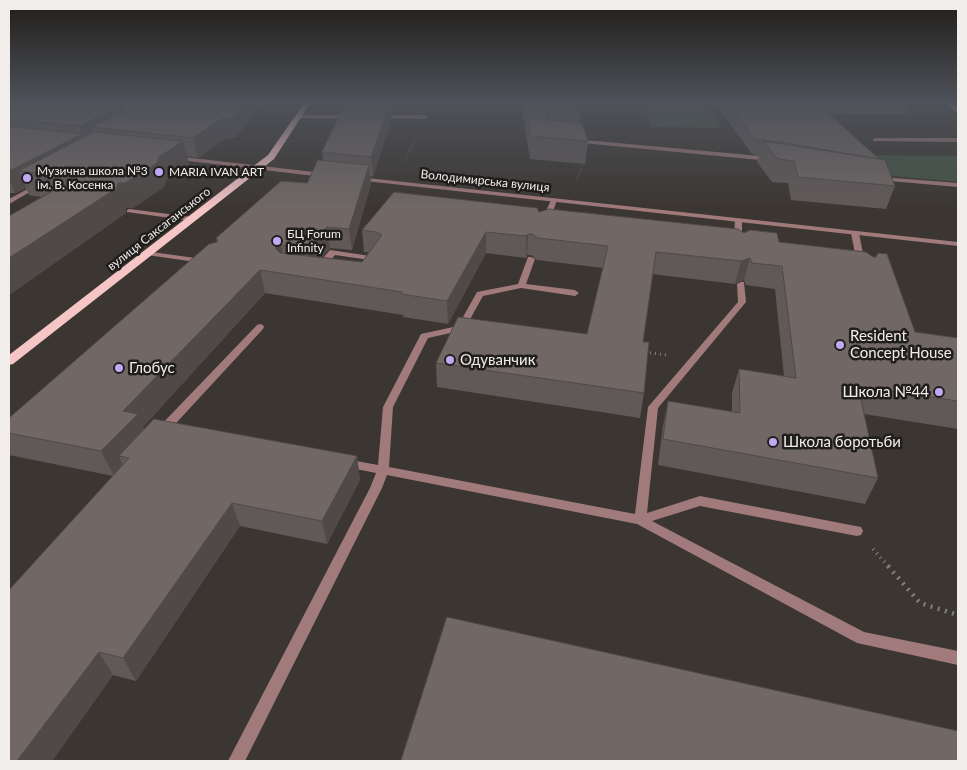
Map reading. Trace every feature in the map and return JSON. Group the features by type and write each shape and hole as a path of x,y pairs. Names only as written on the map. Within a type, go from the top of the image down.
{"main road":[{"name":"вулиця Саксаганського","path":"9,361 271,157 285,138"}],"street":[{"path":"875,140 958,140"},
{"path":"568,141 776,160"},
{"path":"166,158 333,176"},
{"name":"Володимирська вулиця","path":"352,178 958,244"},
{"path":"870,178 958,185"},
{"path":"9,202 42,184"},
{"path":"542,229 554,200"},
{"path":"129,211 192,219"},
{"path":"738,220 739,251"},
{"path":"855,233 864,275"},
{"path":"323,276 314,275 333,252 378,257 372,265"},
{"path":"147,253 210,261"},
{"path":"521,286 531,259"},
{"path":"640,520 653,407 742,302 741,284"},
{"path":"236,761 383,470 388,407 424,336 461,328 480,294 521,286 575,293"},
{"path":"153,441 260,327"},
{"path":"336,461 640,520 862,638 958,658"},
{"path":"640,520 700,501 857,531"}],"path":[{"path":"575,186 583,164"},
{"path":"638,351 694,360"},
{"path":"857,531 920,603 958,615"}],"green space":[{"path":"852,155 958,156 958,182 860,173"}],"building":[{"path":"9,138 74,138 9,171"},
{"path":"83,138 153,138 183,141 159,157 157,163 125,183 118,183 117,188 9,258 9,216 63,185 75,182 77,177 19,171"},
{"path":"329,138 378,138 371,157 322,152"},
{"path":"553,138 587,138 588,141"},
{"path":"856,138 879,159 780,142 755,139"},
{"path":"763,141 885,160 895,186 798,177 794,161 778,159"},
{"path":"318,160 369,165 349,229 327,227 307,248 281,245 275,248 280,253 362,262 382,235 362,230 394,192 537,208 539,212 549,209 738,229 744,233 750,230 777,233 779,242 866,252 873,257 876,257 878,253 887,254 915,332 958,338 958,401 858,386 878,478 663,439 668,401 740,413 739,369 796,378 782,266 752,263 750,258 741,261 656,252 643,342 649,342 644,393 436,363 458,317 587,334 608,246 538,238 532,234 526,236 486,232 447,301 401,294 402,292 260,270 123,411 138,414 101,451 9,433 9,418 209,244 217,242 216,238 281,181 307,183"},
{"path":"154,419 357,456 322,521 232,503 123,658 99,652 17,761 9,761 9,590 129,458 119,456"},
{"path":"447,617 958,731 958,761 401,761"}],"place":[{"name":"MARIA IVAN ART","path":"159,172"},
{"name":"Музична школа №3 ім. В. Косенка","path":"27,178"},
{"name":"БЦ Forum Infinity","path":"277,241"},
{"name":"Resident Concept House","path":"840,345"},
{"name":"Одуванчик","path":"450,360"},
{"name":"Глобус","path":"119,368"},
{"name":"Школа №44","path":"939,392"},
{"name":"Школа боротьби","path":"773,442"}]}
